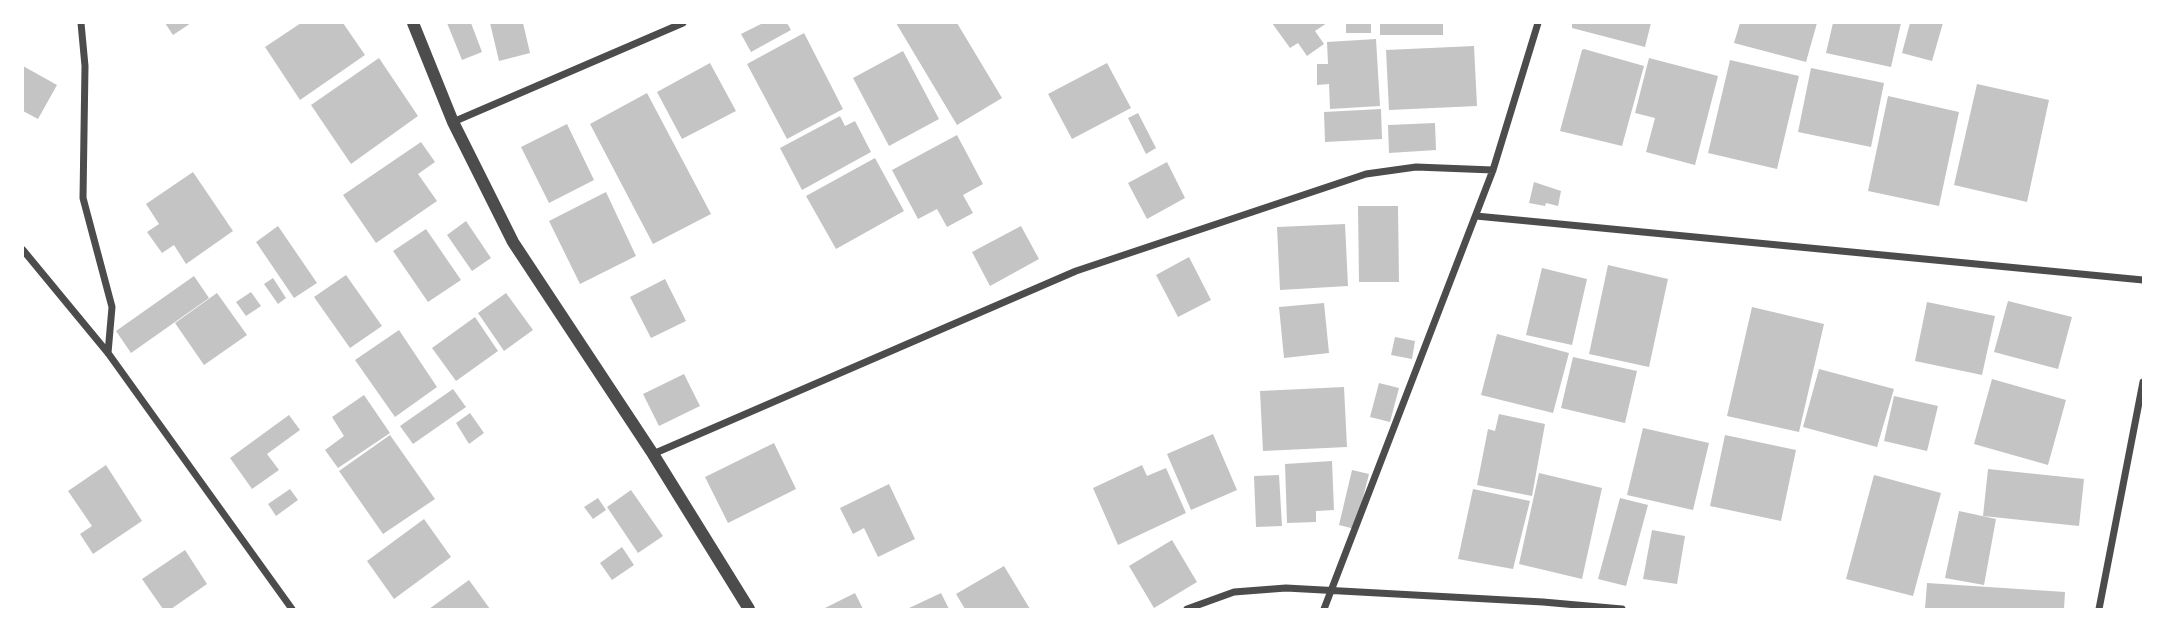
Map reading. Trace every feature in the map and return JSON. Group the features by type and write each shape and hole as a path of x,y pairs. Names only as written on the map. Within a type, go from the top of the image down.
{"street":[{"path":"81,23 85,66 83,198 112,307 108,353"},
{"path":"413,23 453,122 513,242 653,454 749,609"},
{"path":"453,122 683,23"},
{"path":"1324,609 1493,170 1538,23"},
{"path":"653,454 1076,271 1366,174 1416,167 1493,170"},
{"path":"1476,216 2143,279"},
{"path":"23,250 108,353 292,609"},
{"path":"2099,609 2143,382"},
{"path":"1187,609 1234,592 1286,588 1622,609"}],"building":[{"path":"165,23 191,23 173,35"},
{"path":"301,23 343,23 365,55 300,100 265,47"},
{"path":"447,23 471,23 482,52 462,60"},
{"path":"490,23 523,23 530,53 499,61"},
{"path":"763,23 787,23 791,30 751,52 741,34"},
{"path":"896,23 957,23 1002,98 957,125"},
{"path":"1272,23 1327,23 1315,31 1324,44 1307,56 1298,43 1290,48"},
{"path":"1346,23 1371,23 1371,33 1346,33"},
{"path":"1380,23 1443,23 1443,35 1380,35"},
{"path":"1572,23 1651,23 1645,47 1572,28"},
{"path":"1740,23 1817,23 1806,62 1734,43"},
{"path":"1833,23 1901,23 1891,67 1826,53"},
{"path":"1910,23 1943,23 1932,61 1902,53"},
{"path":"804,33 843,109 787,139 747,64"},
{"path":"1376,39 1380,106 1330,109 1329,84 1317,85 1317,64 1328,64 1327,42"},
{"path":"1474,46 1477,106 1389,110 1386,50"},
{"path":"1584,49 1644,66 1622,146 1560,131"},
{"path":"903,51 939,119 889,146 853,78"},
{"path":"379,58 418,116 351,164 311,105"},
{"path":"1649,58 1718,76 1695,165 1646,152 1655,118 1635,113"},
{"path":"1730,60 1799,76 1777,169 1708,153"},
{"path":"710,63 736,111 682,139 657,92"},
{"path":"1107,63 1131,108 1072,139 1048,94"},
{"path":"23,66 57,85 38,119 23,111"},
{"path":"1811,68 1884,83 1871,147 1798,132"},
{"path":"1977,84 2049,100 2027,202 1954,185"},
{"path":"647,93 711,214 653,244 590,124"},
{"path":"1888,96 1959,112 1939,206 1868,191"},
{"path":"1381,109 1382,139 1325,142 1324,112"},
{"path":"1138,113 1156,148 1146,154 1128,118"},
{"path":"840,116 845,126 855,121 871,152 802,190 780,148"},
{"path":"1435,123 1436,150 1389,153 1388,125"},
{"path":"567,124 594,180 549,203 521,147"},
{"path":"957,135 983,184 963,195 973,213 947,227 937,209 918,219 892,170"},
{"path":"421,142 435,162 418,174 437,201 376,243 343,195"},
{"path":"875,158 904,211 836,249 806,196"},
{"path":"1167,162 1185,198 1147,219 1128,183"},
{"path":"193,172 233,231 186,264 174,245 162,253 147,232 159,224 146,204"},
{"path":"1534,182 1561,191 1558,206 1529,203"},
{"path":"606,192 636,256 580,284 549,221"},
{"path":"1358,206 1398,206 1399,282 1359,282"},
{"path":"466,221 491,258 472,271 447,235"},
{"path":"1345,224 1348,286 1280,290 1277,227"},
{"path":"278,226 317,283 294,298 256,242"},
{"path":"1021,226 1039,259 990,286 972,252"},
{"path":"426,229 461,280 428,302 393,251"},
{"path":"1189,257 1211,300 1178,317 1156,275"},
{"path":"1608,265 1668,279 1649,367 1589,354"},
{"path":"1542,268 1587,279 1572,345 1526,335"},
{"path":"346,275 382,326 350,348 314,297"},
{"path":"194,276 209,298 131,353 116,331"},
{"path":"273,278 286,298 278,304 264,284"},
{"path":"665,279 686,321 651,338 630,297"},
{"path":"251,292 261,306 246,316 236,302"},
{"path":"217,293 247,335 204,365 175,323"},
{"path":"506,293 533,330 504,351 478,313"},
{"path":"2008,301 2072,317 2058,369 1994,352"},
{"path":"1927,302 1995,316 1982,375 1915,361"},
{"path":"1324,303 1329,353 1284,358 1279,307"},
{"path":"1752,307 1824,324 1799,432 1727,416"},
{"path":"475,317 498,351 456,381 432,348"},
{"path":"399,330 437,387 395,417 355,360"},
{"path":"1497,334 1569,353 1553,413 1481,395"},
{"path":"1395,337 1415,341 1412,359 1391,355"},
{"path":"1573,357 1637,371 1625,423 1561,408"},
{"path":"1819,369 1894,389 1877,447 1803,427"},
{"path":"684,374 700,406 659,426 643,394"},
{"path":"1992,379 2066,400 2048,465 1974,444"},
{"path":"1379,383 1399,388 1390,422 1370,417"},
{"path":"1344,387 1347,447 1263,451 1260,391"},
{"path":"453,389 466,407 413,444 400,426"},
{"path":"364,395 390,433 338,468 325,450 344,436 332,417"},
{"path":"1894,396 1938,406 1927,451 1884,441"},
{"path":"470,413 484,433 469,444 456,423"},
{"path":"1499,414 1545,424 1532,496 1477,485 1488,429 1495,431"},
{"path":"289,415 300,430 267,454 279,470 252,489 230,458"},
{"path":"1643,428 1709,443 1693,510 1627,495"},
{"path":"1213,434 1237,490 1191,510 1167,454"},
{"path":"390,435 435,499 383,534 339,471"},
{"path":"1725,435 1796,450 1781,521 1710,506"},
{"path":"774,443 796,489 728,523 705,477"},
{"path":"1332,461 1334,510 1316,511 1316,522 1287,523 1285,464"},
{"path":"106,465 142,521 93,554 80,534 92,526 68,491"},
{"path":"1142,465 1147,476 1166,468 1186,513 1118,545 1093,488"},
{"path":"1988,469 2084,479 2079,526 1983,516"},
{"path":"1352,470 1369,474 1355,529 1339,525"},
{"path":"1539,473 1602,488 1582,579 1519,564"},
{"path":"1279,475 1282,526 1256,527 1254,476"},
{"path":"1874,475 1941,493 1913,596 1846,579"},
{"path":"889,484 915,539 878,557 864,528 853,534 840,508"},
{"path":"290,489 298,500 276,516 268,504"},
{"path":"1473,489 1530,501 1513,569 1458,559"},
{"path":"631,490 663,536 638,553 607,507"},
{"path":"598,498 606,510 593,519 584,507"},
{"path":"1620,498 1648,505 1626,586 1598,579"},
{"path":"1959,511 1996,519 1984,585 1945,578"},
{"path":"424,519 451,557 394,599 367,561"},
{"path":"1652,530 1685,536 1677,584 1643,579"},
{"path":"1172,540 1197,582 1154,608 1129,566"},
{"path":"622,547 634,565 612,580 600,563"},
{"path":"185,550 207,584 171,609 163,609 142,579"},
{"path":"1004,566 1030,609 965,609 956,594"},
{"path":"469,580 490,609 429,609"},
{"path":"1927,583 2065,592 2064,609 1925,609"},
{"path":"855,593 863,609 823,609"},
{"path":"941,593 949,609 907,609"}]}
